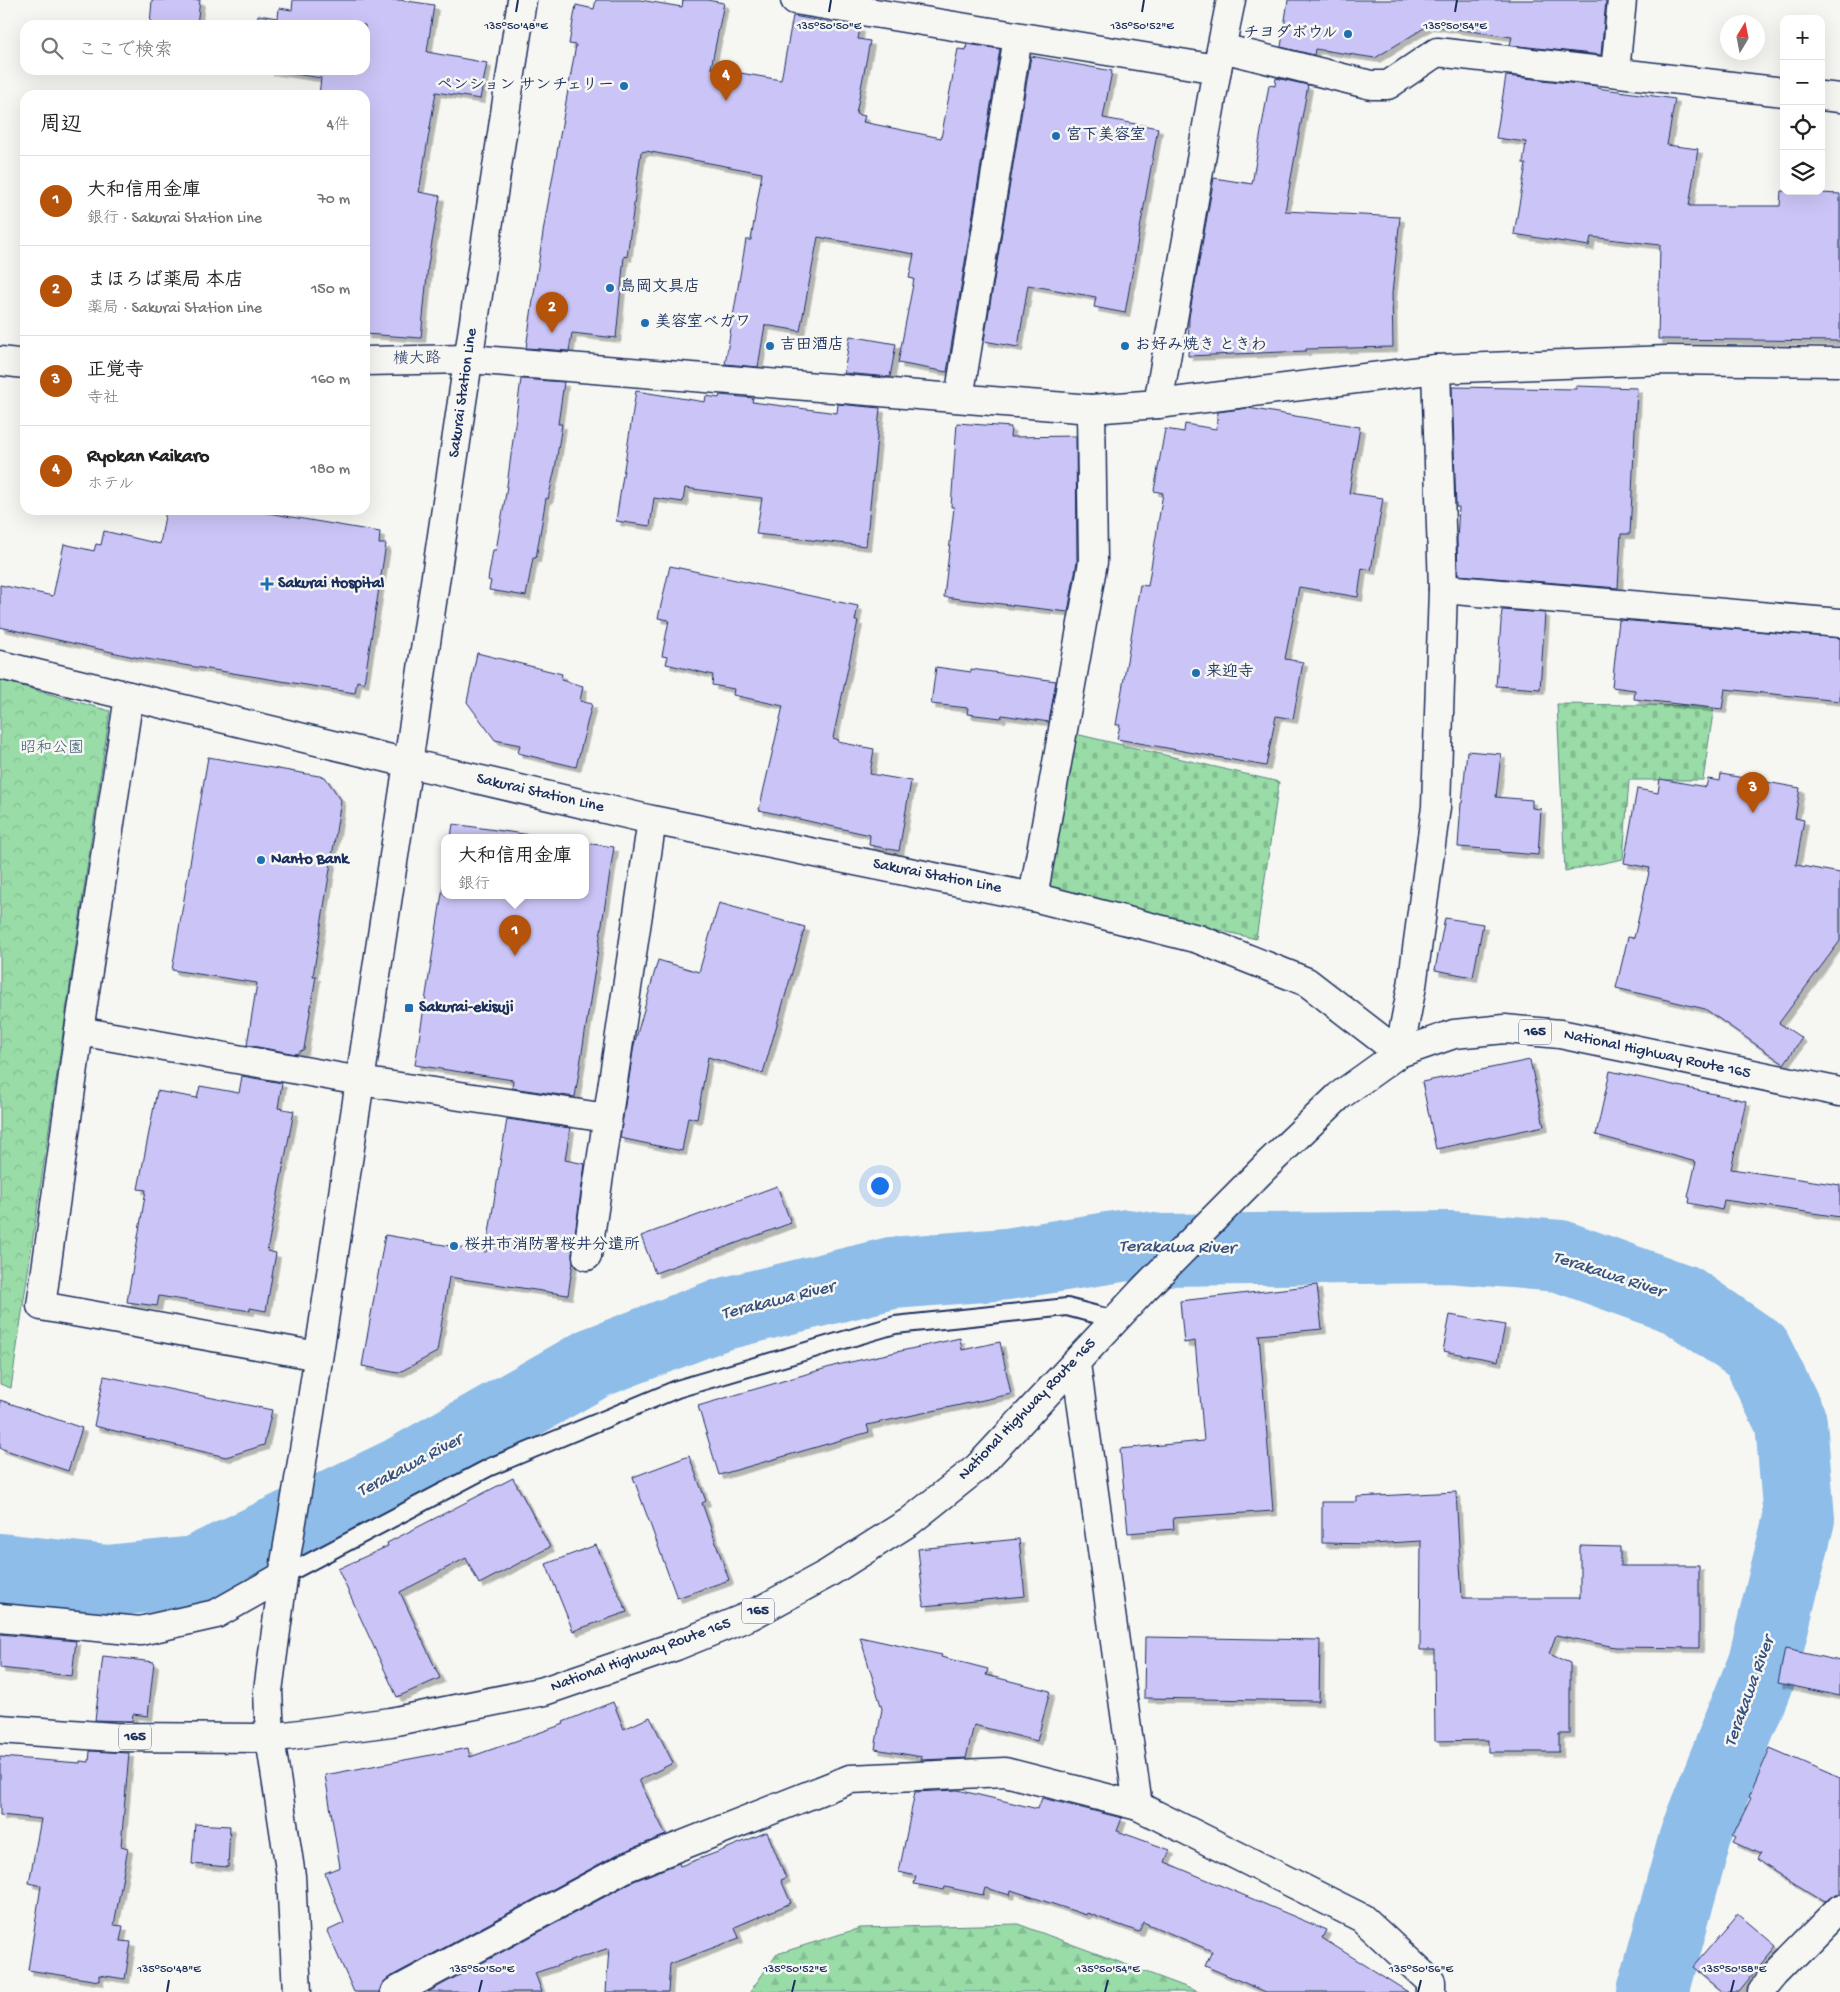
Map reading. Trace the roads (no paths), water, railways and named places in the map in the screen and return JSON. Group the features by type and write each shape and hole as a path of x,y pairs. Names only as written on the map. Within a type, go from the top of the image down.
{"main road":[{"name":"Sakurai Station Line","path":"522,0 408,763 652,820 1033,897 1198,939 1307,982 1399,1053"},
{"path":"795,0 1018,37 1219,59 1371,85 1388,85 1437,52 1780,92"},
{"path":"1158,404 1231,0"},
{"path":"1615,72 1622,0"},
{"path":"959,398 1018,37"},
{"path":"1825,96 1840,98"},
{"name":"横大路","path":"370,361 469,360 1091,409 1158,404 1436,369 1667,360 1840,362"},
{"path":"0,361 20,363"},
{"path":"1399,1053 1412,986 1436,807 1443,589 1436,369"},
{"path":"1033,897 1093,562 1091,409"},
{"path":"1443,589 1840,623"},
{"path":"0,665 408,763 308,1426 284,1570 268,1691 270,1738 291,1876 297,1992"},
{"path":"129,696 79,1031 41,1306 318,1356"},
{"path":"587,1256 652,820"},
{"name":"National Highway Route 165","path":"0,1729 114,1737 270,1738 391,1722 544,1691 676,1646 752,1615 827,1574 909,1522 978,1467 1144,1289 1268,1164 1339,1096 1399,1053 1454,1034 1514,1030 1560,1034 1840,1092"},
{"path":"79,1031 360,1082 607,1118"},
{"path":"1076,1364 1138,1806"},
{"path":"0,1618 140,1631 216,1614 284,1570"},
{"path":"396,1992 627,1867 850,1779 1005,1772 1138,1806 1362,1918 1431,1982 1431,1992"},
{"path":"1761,1992 1840,1908"}],"lane":[{"path":"284,1570 490,1466 677,1388 895,1325 1067,1307 1116,1320"}],"waterway":[{"name":"Terakawa River","path":"0,1569 107,1581 195,1572 399,1474 594,1363 719,1315 892,1273 1007,1264 1127,1245 1160,1250 1450,1247 1560,1256 1682,1300 1756,1351 1791,1422 1799,1519 1763,1666 1696,1834 1653,1992"}],"place":[{"name":"チヨダボウル","path":"1348,34"},
{"name":"ペンション サンチェリー","path":"624,86"},
{"name":"Ryokan Kaikaro","path":"726,101"},
{"name":"宮下美容室","path":"1056,136"},
{"name":"島岡文具店","path":"610,288"},
{"name":"美容室ベガワ","path":"645,323"},
{"name":"まほろば薬局 本店","path":"552,333"},
{"name":"吉田酒店","path":"770,346"},
{"name":"お好み焼き ときわ","path":"1125,346"},
{"name":"Sakurai Hospital","path":"267,584"},
{"name":"来迎寺","path":"1196,673"},
{"name":"正覚寺","path":"1753,813"},
{"name":"Nanto Bank","path":"261,860"},
{"name":"大和信用金庫","path":"515,956"},
{"name":"Sakurai-ekisuji","path":"409,1008"},
{"name":"桜井市消防署桜井分遣所","path":"454,1246"}],"park label":[{"name":"昭和公園","path":"52,749"}]}
